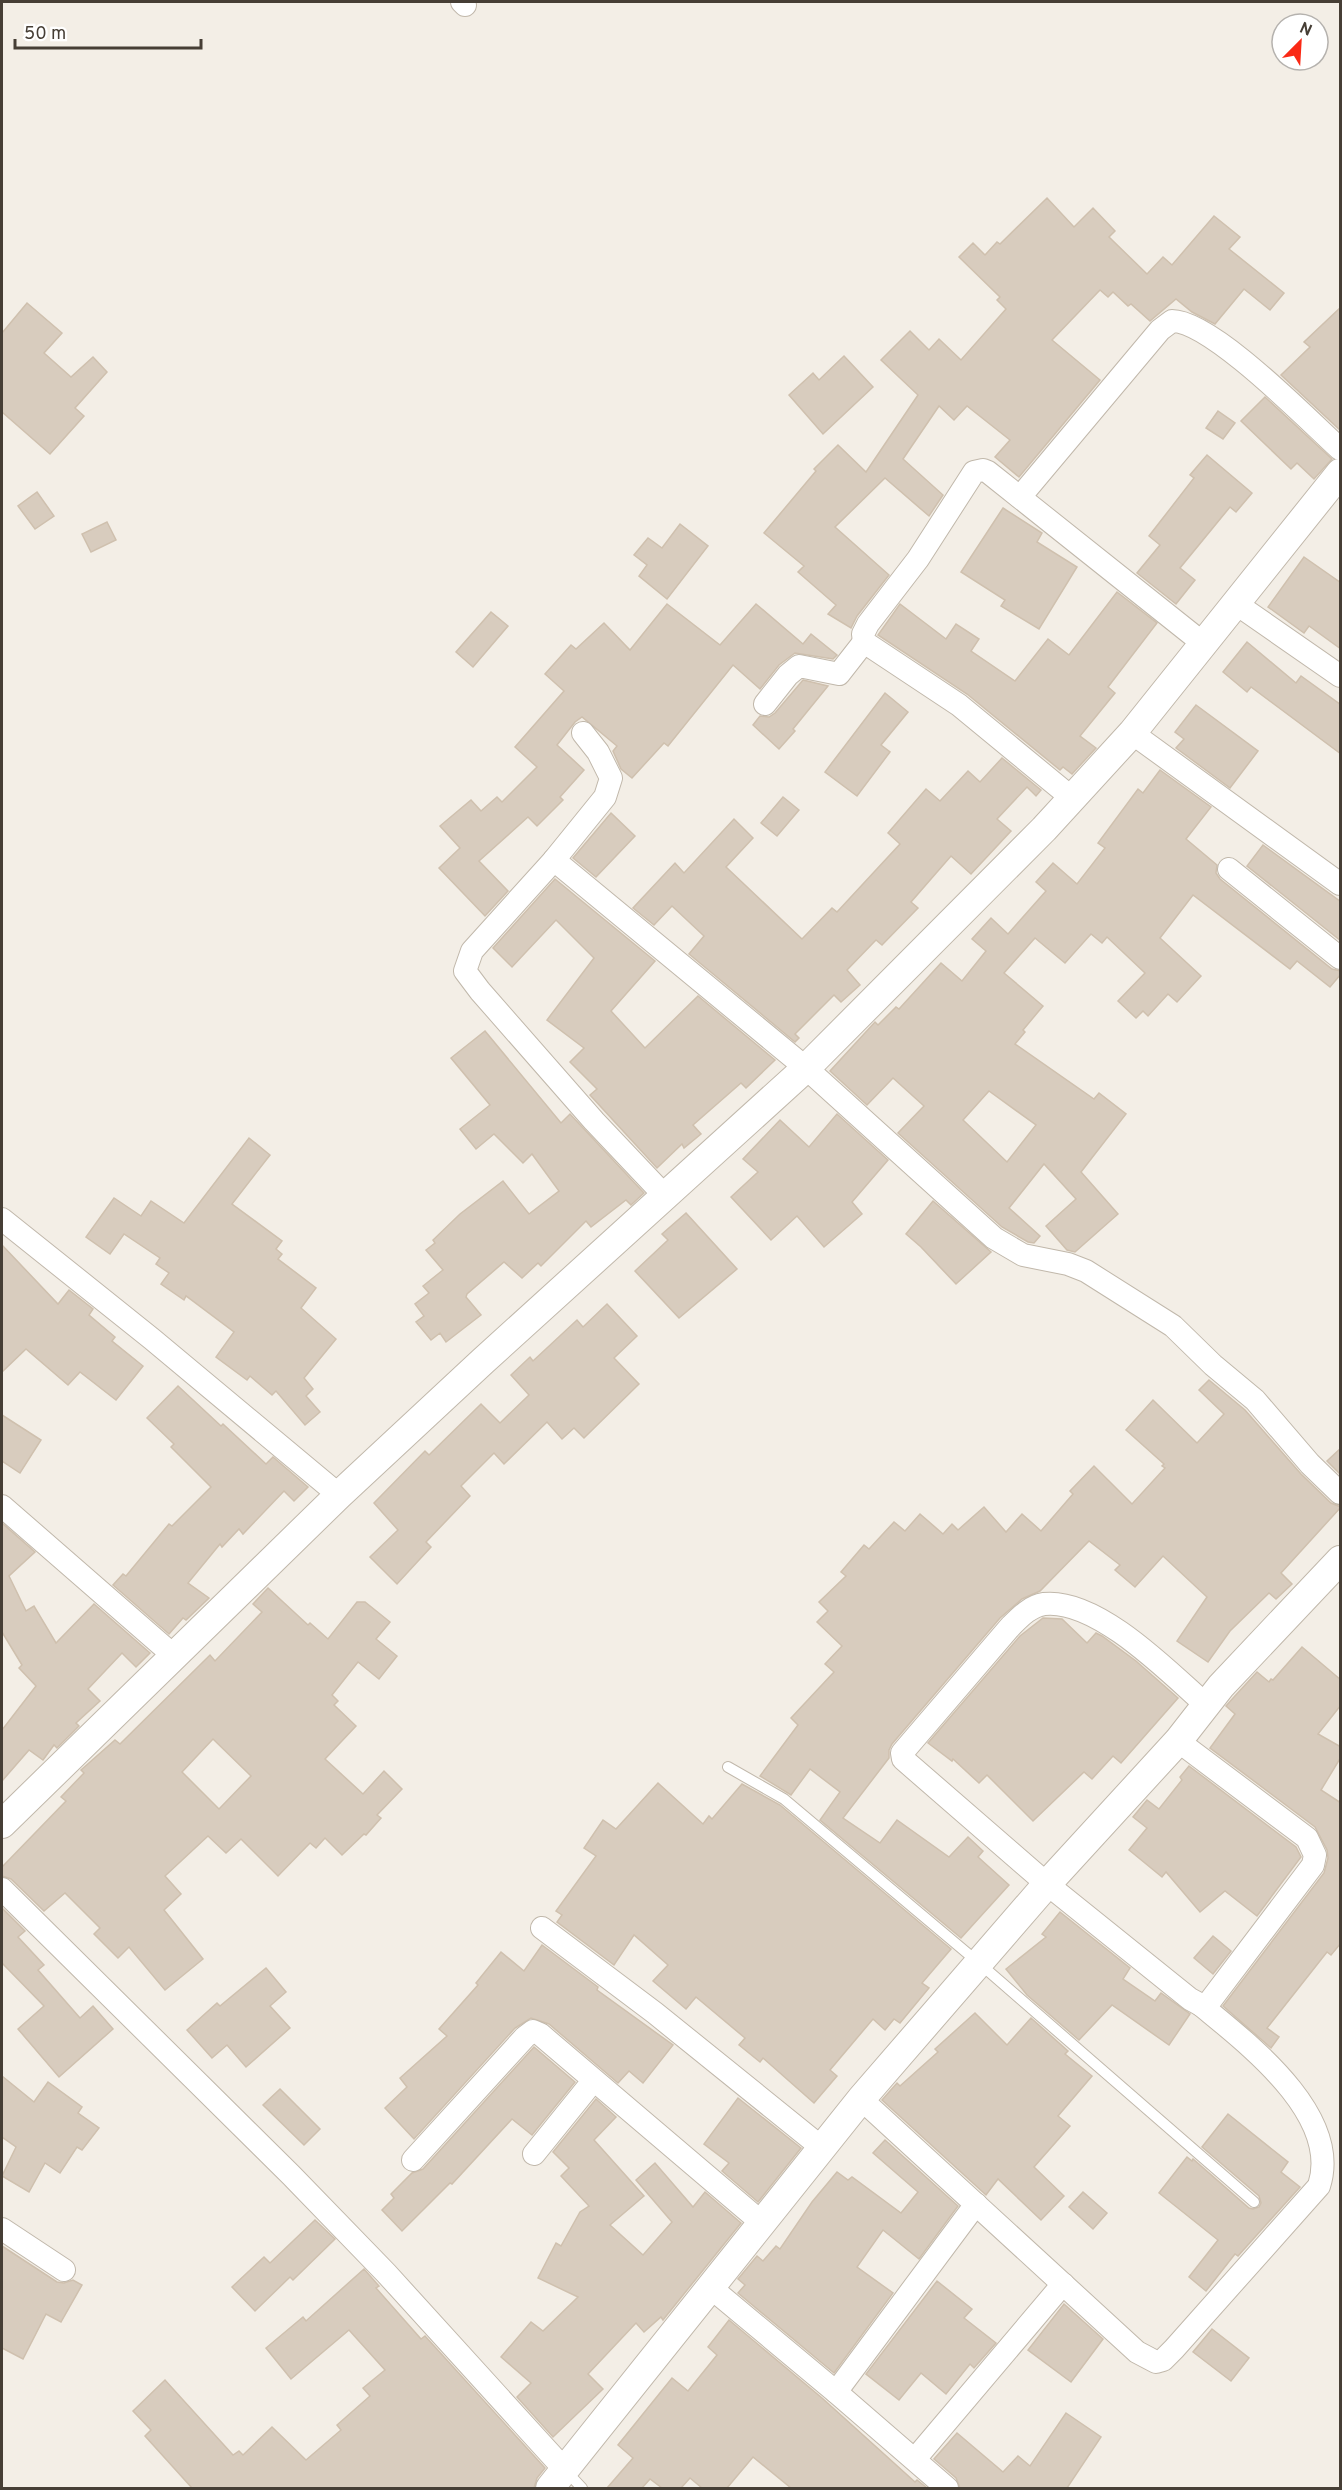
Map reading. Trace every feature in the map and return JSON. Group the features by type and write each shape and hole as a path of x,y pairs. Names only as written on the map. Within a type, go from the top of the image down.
{"street":[{"path":"1020,497 1160,330 1172,321 1191,325 1221,343 1341,449"},
{"path":"765,704 788,675 799,666 839,674 864,642 863,634 868,624 918,559 974,472 983,470 1204,644"},
{"path":"2,1824 339,1495 806,1068 1072,798 1132,733 1341,473"},
{"path":"1235,603 1341,676"},
{"path":"864,642 959,705 1072,798"},
{"path":"583,733 611,778 605,797 554,860 472,951 465,971 480,992 594,1121 665,1196"},
{"path":"1132,733 1341,884"},
{"path":"554,860 806,1068 994,1238 1023,1255 1068,1264 1086,1271 1173,1326 1213,1365 1255,1400 1310,1464 1341,1493"},
{"path":"1229,869 1341,958"},
{"path":"2,1219 92,1290 339,1495"},
{"path":"2,1506 173,1655"},
{"path":"2,1889 291,2175 386,2273 566,2482 710,2287 861,2099 1047,1884 1178,1741 1206,1704 1341,1560"},
{"path":"861,2099 1137,2352 1148,2360 1156,2362 1163,2360 1319,2186 1324,2172 1325,2155 1320,2135 1307,2109 1272,2067 1201,2005 1190,2000 1047,1884 903,1760 902,1753 1010,1627 1022,1615 1042,1604 1070,1608 1091,1615 1138,1646 1206,1704"},
{"path":"1178,1741 1307,1838 1315,1856 1313,1865 1211,2001 1207,2005 1201,2005"},
{"path":"542,1928 655,2013 821,2147"},
{"path":"413,2160 533,2031 540,2034 592,2081 761,2222"},
{"path":"534,2154 592,2081"},
{"path":"836,2392 976,2204"},
{"path":"2,2229 64,2270"},
{"path":"915,2459 1064,2284"},
{"path":"710,2287 915,2459 946,2488"}],"lane":[{"path":"728,1767 784,1799 979,1963 1254,2202"}],"building":[{"path":"1047,198 1074,227 1093,208 1115,231 1109,237 1147,274 1163,257 1172,265 1214,216 1240,237 1229,249 1284,293 1270,310 1244,289 1215,324 1192,312 1176,299 1150,321 1113,292 1108,297 1100,290 1052,340 1100,380 1019,477 995,457 1010,440 967,406 954,420 939,406 903,459 943,495 929,516 885,478 835,527 889,575 857,616 851,628 828,614 836,605 798,572 804,566 764,533 816,471 814,469 838,445 866,472 918,395 881,360 910,331 929,350 939,339 961,360 1006,309 997,300 1000,297 959,257 973,243 985,255 997,242 1000,244"},
{"path":"27,303 62,333 44,353 71,377 93,357 107,372 75,408 84,416 50,454 2,412 2,333"},
{"path":"1341,307 1341,431 1281,375 1310,347 1304,342"},
{"path":"844,356 873,387 823,434 789,395 813,373 819,380"},
{"path":"1265,397 1332,459 1314,479 1297,463 1291,469 1241,421"},
{"path":"1218,411 1235,423 1223,439 1206,428"},
{"path":"1207,455 1252,493 1236,512 1230,507 1180,568 1195,580 1176,604 1137,573 1160,545 1149,536 1194,478 1190,475"},
{"path":"37,492 54,516 35,529 18,506"},
{"path":"1003,508 1042,533 1037,542 1077,567 1039,629 1001,606 1005,600 961,572"},
{"path":"107,522 116,540 91,552 82,534"},
{"path":"680,524 708,546 667,599 639,576 647,565 634,555 648,538 662,548"},
{"path":"1304,557 1341,583 1341,649 1309,626 1304,633 1268,607"},
{"path":"1117,592 1157,623 1108,687 1115,693 1080,736 1096,748 1072,774 1063,767 1060,770 967,694 878,635 900,604 946,639 956,624 979,639 971,651 1015,681 1048,639 1069,655"},
{"path":"667,604 720,645 756,604 803,644 811,634 837,655 833,659 795,653 779,665 760,689 733,665 668,746 664,743 632,778 621,769 613,751 617,746 582,717 575,722 557,745 584,770 560,797 563,800 537,826 528,817 479,861 508,891 485,916 439,868 460,848 440,826 471,800 481,811 497,797 502,802 537,767 515,747 564,691 545,674 571,645 576,649 604,623 630,650"},
{"path":"491,612 508,626 473,667 456,652"},
{"path":"1247,642 1296,683 1301,676 1341,705 1341,754 1251,687 1247,692 1223,672"},
{"path":"803,680 828,686 779,749 753,725 760,716 769,717 775,713"},
{"path":"885,693 908,712 881,745 890,752 857,796 825,772"},
{"path":"1196,705 1258,751 1230,788 1176,748 1184,739 1175,732"},
{"path":"1002,758 1041,790 1036,796 1027,787 997,819 1011,831 971,874 951,856 911,902 918,908 882,945 876,940 847,970 860,985 841,1002 834,995 795,1034 799,1038 795,1042 689,954 704,936 672,906 654,925 633,908 675,863 684,873 734,819 753,838 726,867 802,939 832,908 837,912 900,844 888,833 926,789 940,801 968,771 980,782"},
{"path":"1160,770 1211,807 1186,839 1217,865 1216,873 1220,879 1332,969 1341,971 1341,974 1330,987 1297,961 1290,969 1193,895 1160,938 1201,976 1177,1002 1168,994 1148,1016 1143,1011 1136,1018 1118,1001 1145,973 1107,937 1102,943 1091,934 1065,963 1035,938 1004,973 1043,1006 1023,1030 1025,1032 1015,1044 1094,1099 1099,1093 1126,1114 1081,1172 1118,1214 1075,1252 1067,1250 1046,1226 1076,1199 1044,1164 1009,1208 1040,1236 1034,1243 1002,1227 898,1133 924,1106 893,1078 867,1105 830,1071 875,1022 878,1025 896,1007 899,1009 941,963 962,981 986,951 972,939 991,918 1008,934 1046,891 1036,882 1053,863 1077,884 1105,848 1098,843 1138,789 1143,793","holes":["989,1091 1036,1125 1007,1162 963,1120"]},
{"path":"783,797 799,810 777,836 761,823"},
{"path":"611,813 635,836 596,877 573,858"},
{"path":"1263,845 1341,902 1341,941 1247,866"},
{"path":"555,879 655,961 611,1011 645,1048 698,996 775,1060 746,1088 741,1083 693,1125 701,1134 684,1148 682,1144 657,1168 590,1095 597,1089 570,1062 584,1048 547,1020 594,958 556,920 512,967 493,948"},
{"path":"485,1031 561,1123 570,1114 644,1193 631,1205 626,1200 591,1227 586,1221 541,1266 538,1263 522,1278 504,1262 467,1294 466,1297 481,1315 446,1342 440,1333 431,1340 416,1322 424,1316 415,1304 429,1293 423,1286 443,1270 426,1250 435,1243 433,1240 460,1214 503,1181 529,1214 559,1191 532,1154 523,1163 494,1134 476,1149 460,1129 490,1105 451,1058"},
{"path":"837,1114 888,1160 852,1202 862,1214 824,1247 797,1216 771,1240 731,1197 758,1172 743,1159 780,1120 809,1147"},
{"path":"249,1138 270,1155 232,1204 282,1241 276,1249 282,1254 278,1259 316,1288 301,1308 336,1339 304,1378 313,1389 306,1396 320,1412 305,1425 276,1391 272,1395 250,1376 247,1380 216,1357 234,1332 186,1296 184,1300 161,1284 169,1273 156,1264 160,1258 124,1234 110,1254 86,1237 114,1198 141,1216 151,1201 184,1223"},
{"path":"933,1201 991,1252 956,1284 906,1234"},
{"path":"686,1213 737,1269 679,1318 635,1271 668,1240 662,1234"},
{"path":"2,1245 58,1304 69,1290 93,1309 89,1315 115,1337 112,1341 143,1366 116,1400 80,1372 68,1385 26,1349 2,1372"},
{"path":"607,1304 637,1336 614,1358 639,1384 584,1438 574,1428 562,1439 547,1422 504,1464 494,1453 461,1486 470,1496 426,1542 431,1547 397,1584 370,1557 398,1530 374,1503 425,1451 429,1455 481,1404 500,1423 529,1395 511,1375 530,1357 533,1361 577,1320 583,1327"},
{"path":"1209,1380 1245,1410 1301,1474 1331,1503 1341,1507 1281,1573 1292,1584 1276,1599 1269,1593 1230,1631 1208,1662 1177,1641 1207,1597 1163,1556 1135,1587 1115,1570 1120,1565 1089,1541 1040,1591 1022,1599 1000,1618 892,1744 889,1758 843,1818 880,1843 897,1820 949,1857 968,1837 983,1851 978,1857 1009,1885 961,1938 820,1820 840,1792 810,1769 791,1795 760,1776 798,1725 791,1718 834,1672 825,1664 842,1646 817,1622 828,1611 819,1602 846,1576 841,1572 864,1545 869,1549 894,1522 905,1531 920,1514 943,1534 952,1524 958,1530 984,1507 1006,1532 1022,1514 1041,1531 1073,1494 1070,1491 1094,1466 1132,1504 1165,1468 1162,1466 1164,1464 1126,1430 1153,1400 1197,1443 1224,1414 1199,1390"},
{"path":"178,1386 266,1464 273,1457 308,1487 294,1501 284,1491 243,1534 239,1529 222,1547 220,1544 188,1583 209,1598 186,1620 183,1618 169,1634 113,1585 123,1574 126,1576 169,1524 172,1526 211,1487 171,1447 174,1444 147,1418"},
{"path":"2,1415 41,1440 20,1473 2,1461"},
{"path":"1341,1448 1341,1475 1327,1461"},
{"path":"2,1523 35,1552 9,1576 26,1611 34,1606 56,1643 94,1604 150,1653 136,1667 122,1653 88,1689 100,1701 76,1723 79,1726 57,1748 54,1745 43,1760 29,1750 2,1781 2,1730 36,1686 19,1668 22,1665 2,1632"},
{"path":"268,1588 308,1625 310,1623 328,1639 357,1602 365,1602 390,1622 376,1639 397,1656 379,1679 358,1662 332,1695 338,1701 334,1705 356,1726 325,1759 363,1794 384,1771 402,1789 377,1815 381,1818 366,1835 364,1834 342,1855 325,1838 316,1848 310,1843 278,1876 241,1839 226,1853 208,1836 165,1876 181,1894 164,1910 203,1959 165,1990 129,1947 118,1958 94,1934 100,1928 65,1893 44,1911 11,1879 2,1876 2,1867 66,1801 61,1797 84,1773 81,1770 115,1740 120,1744 210,1655 215,1661 262,1612 253,1604","holes":["213,1739 251,1776 219,1809 182,1772"]},
{"path":"1043,1618 1062,1619 1087,1643 1096,1633 1102,1636 1136,1661 1178,1698 1121,1763 1113,1756 1092,1779 1084,1772 1033,1821 987,1775 979,1783 953,1759 952,1761 928,1743 1020,1636"},
{"path":"1302,1647 1341,1680 1341,1705 1318,1734 1341,1747 1341,1757 1321,1790 1341,1803 1341,1943 1331,1955 1327,1952 1267,2028 1279,2037 1271,2048 1223,2006 1324,1873 1328,1858 1327,1850 1315,1827 1210,1748 1235,1714 1226,1706 1234,1697 1257,1672 1269,1682 1273,1680"},
{"path":"1189,1766 1296,1847 1301,1857 1257,1916 1225,1891 1200,1912 1166,1872 1162,1877 1129,1850 1147,1828 1133,1817 1147,1800 1159,1809 1182,1780 1180,1777"},
{"path":"658,1783 703,1824 709,1816 712,1819 742,1784 780,1805 951,1949 922,1983 929,1988 900,2023 894,2019 885,2030 873,2019 830,2070 837,2076 814,2103 763,2058 760,2062 739,2045 745,2038 696,1997 686,2009 653,1981 668,1965 634,1935 614,1965 557,1922 562,1915 556,1911 596,1856 584,1848 603,1820 616,1829"},
{"path":"2,1908 25,1931 18,1937 44,1965 38,1970 80,2018 93,2006 113,2029 59,2077 18,2029 44,2006 2,1963"},
{"path":"1060,1912 1130,1968 1123,1979 1155,2001 1161,1993 1190,2014 1169,2045 1112,2005 1079,2040 1027,1995 1006,1969 1046,1937 1042,1934"},
{"path":"1213,1936 1231,1951 1213,1974 1194,1958"},
{"path":"542,1945 598,1987 597,1990 673,2045 643,2083 629,2071 618,2083 549,2024 531,2018 515,2028 414,2139 385,2108 407,2087 400,2078 447,2036 439,2029 478,1985 476,1983 501,1952 524,1971"},
{"path":"266,1968 286,1992 270,2006 290,2028 246,2067 227,2045 212,2058 187,2030 217,2003 220,2006"},
{"path":"975,2013 1007,2045 1031,2018 1068,2051 1065,2054 1092,2076 1058,2116 1070,2126 1034,2167 1064,2196 1041,2220 998,2179 986,2195 882,2100 897,2083 900,2086 938,2052 935,2049"},
{"path":"534,2047 575,2082 532,2135 512,2119 452,2184 450,2183 402,2231 382,2210 394,2198 391,2194 412,2173 423,2169"},
{"path":"2,2076 34,2102 48,2082 82,2107 78,2113 99,2128 82,2150 77,2147 60,2173 45,2163 29,2192 2,2176 16,2147 2,2137"},
{"path":"280,2089 320,2129 304,2145 263,2105"},
{"path":"738,2098 801,2148 758,2202 722,2171 729,2163 704,2144"},
{"path":"596,2099 616,2117 594,2140 644,2196 610,2225 643,2255 672,2222 636,2180 655,2163 693,2207 705,2192 741,2223 663,2320 661,2317 644,2332 636,2323 588,2374 603,2389 553,2437 517,2397 531,2383 501,2357 531,2322 543,2331 578,2297 538,2278 556,2243 561,2246 580,2212 589,2206 561,2176 569,2168 553,2152"},
{"path":"1228,2114 1288,2162 1281,2172 1300,2187 1238,2256 1235,2254 1206,2291 1189,2277 1218,2240 1159,2193 1187,2157 1192,2161 1193,2159 1249,2208 1259,2207 1261,2203 1259,2196 1202,2147"},
{"path":"885,2140 958,2206 919,2259 883,2230 857,2267 893,2293 834,2373 738,2293 745,2285 738,2279 757,2256 763,2261 776,2246 780,2249 812,2202 837,2172 848,2180 852,2177 901,2213 918,2192 873,2153"},
{"path":"1083,2192 1107,2213 1093,2229 1069,2207"},
{"path":"315,2220 335,2239 293,2280 290,2277 255,2311 232,2287 264,2257 270,2263"},
{"path":"2,2246 57,2282 64,2283 73,2280 82,2285 61,2322 46,2314 23,2359 2,2348"},
{"path":"364,2269 379,2286 376,2288 421,2339 425,2336 545,2468 537,2478 534,2488 192,2488 145,2436 151,2430 133,2411 165,2380 233,2455 239,2451 243,2455 272,2427 306,2460 341,2430 337,2425 370,2396 363,2388 385,2370 349,2330 291,2379 266,2348 303,2317 306,2321"},
{"path":"937,2281 972,2309 964,2318 996,2343 974,2368 970,2364 946,2394 921,2373 899,2400 866,2374"},
{"path":"1064,2304 1103,2339 1071,2382 1028,2350"},
{"path":"729,2320 822,2398 915,2482 917,2480 927,2488 791,2488 753,2457 727,2488 702,2488 690,2478 681,2488 662,2488 650,2479 642,2488 607,2488 633,2458 618,2445 672,2378 688,2391 717,2355 708,2347"},
{"path":"1212,2329 1249,2358 1231,2381 1193,2352"},
{"path":"1066,2413 1101,2437 1067,2488 960,2488 956,2478 934,2459 957,2433 1003,2472 1018,2456 1030,2466"}]}
